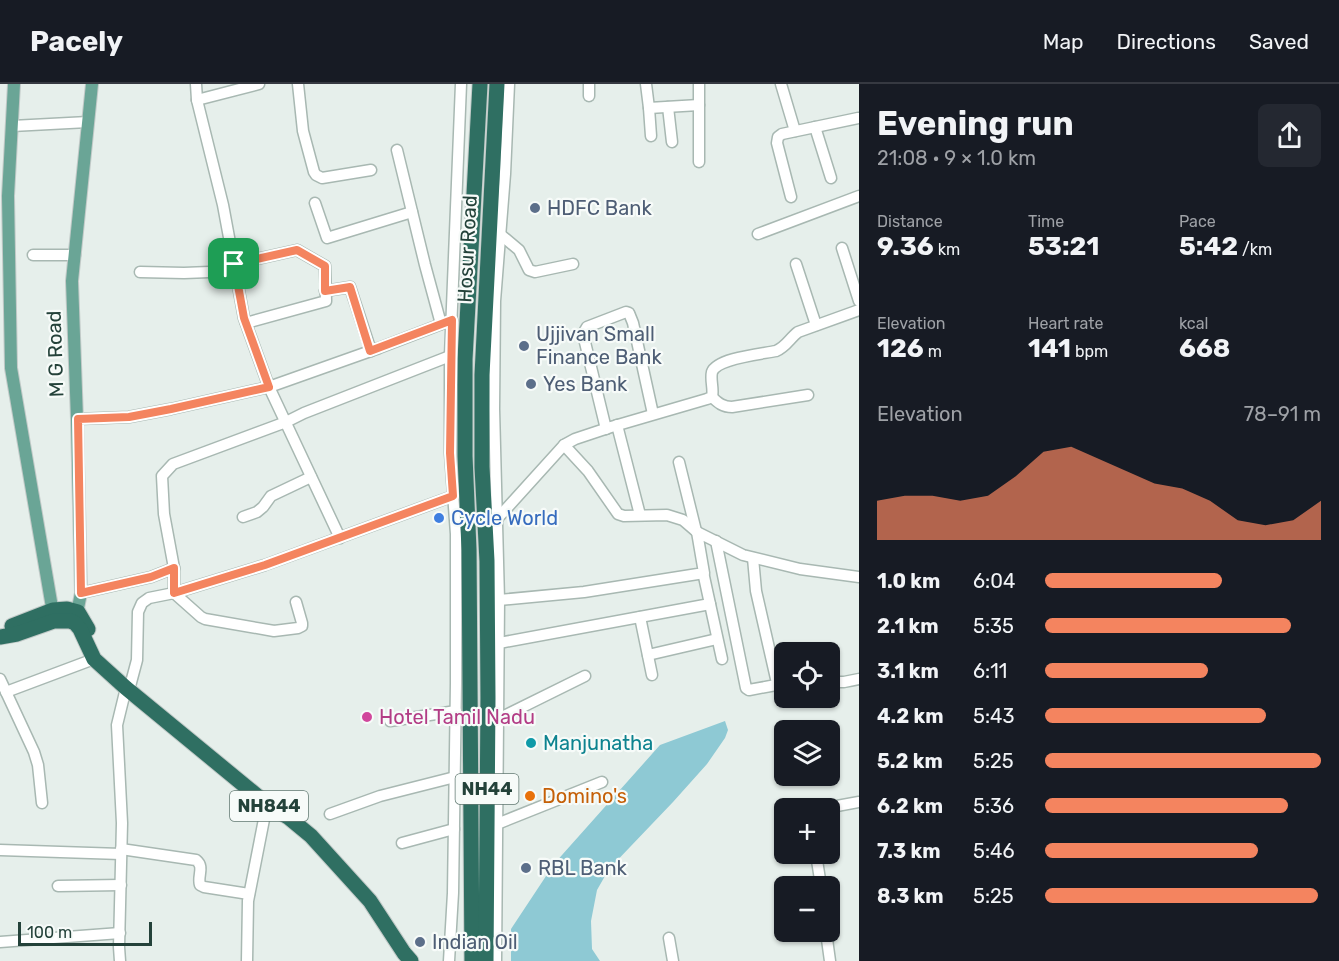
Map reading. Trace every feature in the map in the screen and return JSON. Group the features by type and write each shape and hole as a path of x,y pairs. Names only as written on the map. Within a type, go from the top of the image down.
{"highway":[{"name":"Hosur Road","path":"480,84 484,171 482,467 490,562"},
{"name":"Hosur Road","path":"465,552 465,359 484,171 497,84"},
{"name":"NH44","path":"465,552 482,958"},
{"name":"NH44","path":"482,958 490,562"},
{"path":"0,636 13,625 54,615 70,621 76,618"},
{"name":"NH844","path":"76,618 94,659 267,804 288,817 311,836 369,901 408,958"},
{"name":"NH844","path":"76,618 84,621 107,670"}],"main road":[{"path":"14,84 5,284 11,368 54,615"},
{"name":"M G Road","path":"76,618 81,593 78,419 72,281 92,84"}],"street":[{"path":"196,84 197,100 223,205 246,323 269,387 339,538"},
{"path":"197,100 259,84"},
{"path":"298,84 303,131 316,175 322,178 371,170"},
{"path":"448,961 453,893 456,711 465,552 453,496 450,453 450,356 461,84"},
{"path":"482,958 497,824 499,600 490,562 497,519 494,409 495,302 509,84"},
{"path":"589,84 589,96"},
{"path":"646,84 651,136"},
{"path":"699,84 699,162"},
{"path":"781,84 795,131"},
{"path":"649,108 699,105"},
{"path":"668,107 672,142"},
{"path":"791,197 777,143 778,137 795,131 859,120"},
{"path":"12,126 88,122"},
{"path":"815,127 831,178"},
{"path":"397,150 441,324"},
{"path":"758,234 859,196"},
{"path":"315,203 327,238 412,212"},
{"path":"501,235 519,250 531,272 573,264"},
{"path":"842,248 859,301"},
{"path":"140,273 184,273 235,267 297,250 325,266 326,301 246,323"},
{"path":"33,255 75,255"},
{"path":"796,264 816,325"},
{"path":"325,291 350,287 370,351"},
{"path":"712,397 711,375 715,367 725,361 776,351 783,348 798,332 859,310"},
{"path":"640,515 583,334 586,327 626,312 630,314 653,414"},
{"path":"78,419 129,417 269,387 452,320"},
{"path":"296,602 302,626 274,631 205,619 174,593 174,568 164,514 162,476 173,464 286,422 450,356"},
{"path":"712,397 718,403 732,407 808,395"},
{"path":"497,519 564,445 611,427 712,397"},
{"path":"564,445 588,471 618,514 624,516 667,514 683,520 697,531 743,555 800,569 859,577"},
{"path":"679,462 697,531 703,572 722,659"},
{"path":"243,517 257,512 271,496 311,477"},
{"path":"120,961 121,800 117,725 137,660 138,612 142,603 149,598 174,593 265,565 453,496"},
{"path":"716,541 746,688 749,690 774,685"},
{"path":"753,558 756,591 774,667"},
{"path":"81,593 151,577 174,568"},
{"path":"499,600 584,592 703,572"},
{"path":"499,643 710,604"},
{"path":"640,617 652,675"},
{"path":"648,656 717,639"},
{"path":"6,692 94,659"},
{"path":"498,719 585,676"},
{"path":"0,679 34,752 38,765 42,803"},
{"path":"840,682 859,680"},
{"path":"390,721 456,711"},
{"path":"330,814 380,796 455,777"},
{"path":"497,824 602,782"},
{"path":"840,805 859,802"},
{"path":"247,961 249,894 267,804"},
{"path":"402,843 454,829"},
{"path":"0,850 121,851 196,860 201,867 200,885 249,894"},
{"path":"58,886 121,885"},
{"path":"0,942 120,933"},
{"path":"669,938 673,961"},
{"path":"827,942 830,961"}],"water":[{"path":"725,721 728,730 725,738 707,764 609,869 597,890 591,921 592,949 600,961 511,961 511,929 554,864 660,745"}],"place":[{"name":"HDFC Bank","path":"535,208"},
{"name":"Ujjivan Small Finance Bank","path":"524,346"},
{"name":"Yes Bank","path":"531,384"},
{"name":"Cycle World","path":"439,518"},
{"name":"Hotel Tamil Nadu","path":"367,717"},
{"name":"Manjunatha","path":"531,743"},
{"name":"Domino's","path":"530,796"},
{"name":"RBL Bank","path":"526,868"},
{"name":"Indian Oil","path":"420,942"}],"route":[{"path":"297,250 325,266 325,291 350,287 370,351 452,320 450,453 453,496 265,565 174,593 174,568 151,577 81,593 78,419 129,417 269,387 244,318 234,264 297,250"}]}
